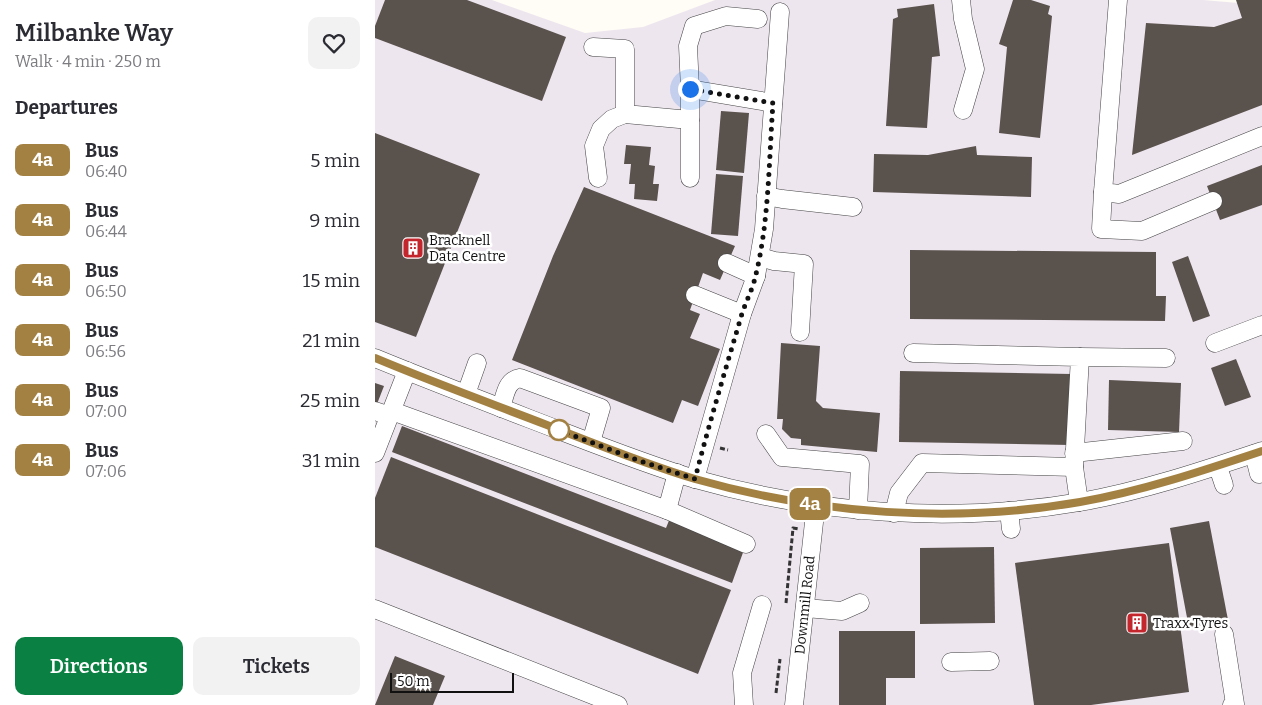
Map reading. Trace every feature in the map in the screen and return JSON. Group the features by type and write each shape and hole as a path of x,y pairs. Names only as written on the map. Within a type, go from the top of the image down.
{"street":[{"path":"961,0 963,18 975,69 963,110"},
{"path":"1118,0 1101,229 1142,231 1213,201"},
{"path":"695,479 742,314 756,276 760,257 764,229 780,12"},
{"path":"690,178 688,46 694,26 726,16 758,19"},
{"path":"593,47 625,49 625,114"},
{"path":"690,89 773,103"},
{"path":"598,178 594,146 601,129 612,119 625,114 690,120"},
{"path":"1103,192 1119,194 1262,136"},
{"path":"766,196 853,206"},
{"path":"760,257 774,261 804,264 800,332"},
{"path":"727,263 756,276"},
{"path":"695,295 742,314"},
{"path":"1215,344 1262,325"},
{"path":"913,353 1166,358"},
{"path":"1079,502 1074,460 1080,357"},
{"path":"375,358 501,408 695,479 760,495 858,510 894,513 1009,511 1079,502 1139,489 1218,467 1258,453 1259,474"},
{"path":"466,394 477,363"},
{"path":"375,452 385,413 407,371"},
{"path":"501,408 510,382 514,378 520,378 601,408 591,442"},
{"path":"385,413 667,510 746,544"},
{"path":"767,434 781,458 860,464 858,510"},
{"path":"894,513 899,493 922,463 1074,460 1183,441"},
{"path":"1218,467 1224,485"},
{"path":"667,510 677,473"},
{"name":"Downmill Road","path":"794,705 816,504"},
{"path":"1009,511 1011,529"},
{"path":"805,608 843,611 859,603"},
{"path":"744,705 742,673 762,605"},
{"path":"375,608 618,705"},
{"path":"1224,634 1235,704 1232,705"},
{"path":"951,667 986,666"}],"path":[{"name":"Downmill Road","path":"786,604 793,528"},
{"name":"Downmill Road","path":"776,693 781,654"}],"shaded area":[{"path":"375,0 492,0 585,33 643,27 715,0 1203,0 1262,5 1262,705 375,705"}],"building":[{"path":"385,0 467,0 566,37 542,101 375,38 375,26"},
{"path":"1013,0 1031,0 1050,6 1048,14 1052,16 1040,138 999,133 1007,47 999,44"},
{"path":"1236,0 1262,0 1262,105 1132,155 1146,23 1214,27 1242,18"},
{"path":"934,4 940,56 932,57 927,128 886,126 893,19 898,17 897,9"},
{"path":"721,111 749,113 744,173 716,170"},
{"name":"Bracknell Data Centre","path":"375,133 480,174 416,337 375,322"},
{"path":"626,145 651,147 649,165 655,166 653,184 659,184 657,201 634,199 635,184 629,184 631,164 624,164"},
{"path":"976,146 977,155 1032,157 1031,197 873,192 874,154 928,155"},
{"path":"1262,165 1262,205 1220,220 1207,186"},
{"path":"716,174 743,176 738,236 711,234"},
{"path":"584,187 735,246 720,280 703,273 690,310 700,314 690,338 720,349 698,406 682,400 673,423 512,360 553,256"},
{"path":"910,250 1156,252 1156,296 1166,296 1165,321 910,319"},
{"path":"1188,256 1210,316 1193,322 1172,262"},
{"path":"781,343 820,346 816,401 823,408 880,413 877,452 801,445 801,439 791,438 782,429 783,419 777,419"},
{"path":"1236,359 1251,397 1225,406 1211,368"},
{"path":"900,371 1072,374 1070,445 899,442"},
{"path":"1109,380 1181,383 1179,432 1108,430"},
{"path":"375,383 384,386 377,404 375,403"},
{"path":"402,426 666,528 670,518 745,547 732,583 392,452"},
{"path":"391,457 731,590 698,674 375,547 375,498"},
{"path":"1209,521 1228,620 1189,628 1170,528"},
{"path":"1169,543 1189,692 1091,705 1034,705 1015,563"},
{"path":"994,547 995,623 920,624 920,548"},
{"path":"839,631 915,631 915,678 886,678 886,705 839,705"},
{"path":"395,656 445,676 433,705 375,705"}],"bus line":[{"name":"4a","path":"375,358 640,461 695,479 760,495 833,508 894,513 944,513 1039,508 1135,490 1218,467 1262,451"}],"place":[{"name":"Bracknell Data Centre","path":"413,248"},
{"name":"Traxx Tyres","path":"1137,623"}],"route":[{"path":"559,430 640,461 695,479 742,314 756,276 760,257 764,229 773,103 690,89"}]}
